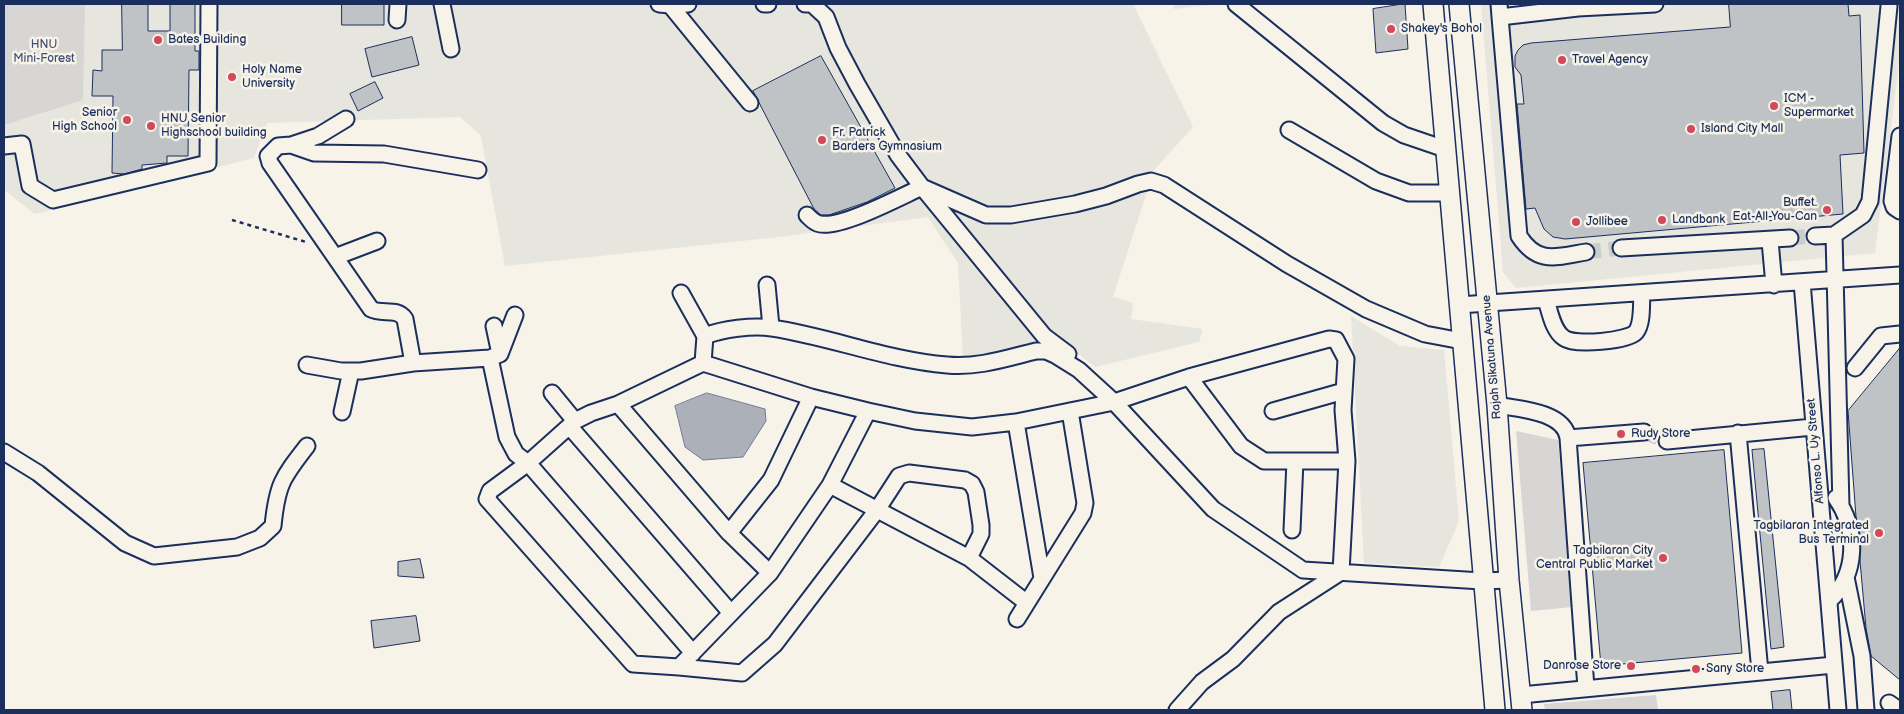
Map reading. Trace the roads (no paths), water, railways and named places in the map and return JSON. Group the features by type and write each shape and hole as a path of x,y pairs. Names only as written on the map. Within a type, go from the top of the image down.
{"main road":[{"path":"1433,4 1482,581 1495,710"},
{"name":"Rajah Sikatuna Avenue","path":"1459,4 1497,405 1509,580 1521,702"},
{"path":"1462,341 1490,340"}],"street":[{"path":"4,146 22,144 30,186 53,200 208,163 209,4"},
{"path":"397,20 398,4"},
{"path":"442,4 451,49"},
{"path":"664,4 688,4"},
{"path":"664,4 750,103"},
{"path":"805,4 812,4 826,17 838,48 898,155 1044,336 1074,358 1079,370"},
{"path":"1236,4 1383,123 1404,135 1446,149"},
{"path":"1586,252 1549,258 1538,256 1527,248 1519,236 1500,10 1655,4"},
{"path":"1815,236 1834,235 1863,216 1870,201 1889,6"},
{"path":"346,119 318,136 273,150 268,156 270,163 371,309 380,312 402,314 413,363"},
{"path":"1289,130 1376,181 1409,193 1449,193"},
{"path":"1900,136 1892,201 1894,206 1900,211"},
{"path":"291,145 314,152 393,155 478,170"},
{"path":"807,215 815,222 828,224 851,218 922,187 986,215 1011,216 1083,202 1151,181 1164,185 1279,259 1366,310 1426,334 1462,341"},
{"path":"1834,235 1841,506"},
{"path":"1622,248 1770,241 1790,238"},
{"path":"332,253 377,241"},
{"path":"1770,241 1774,285"},
{"path":"1459,305 1900,275"},
{"name":"Alfonso L. Uy Street","path":"1802,282 1838,710"},
{"path":"767,285 770,327"},
{"path":"681,293 705,336 703,363"},
{"path":"1546,300 1556,330 1565,339 1578,342 1625,339 1635,333 1639,326 1642,293"},
{"path":"495,356 516,315"},
{"path":"494,326 495,356 507,437 516,454 528,464 693,653"},
{"path":"705,336 719,330 770,327 902,360 948,365 976,365 1036,351 1046,351 1079,370 1114,402 1213,509 1303,570 1482,581 1509,580"},
{"path":"1855,368 1881,336 1900,334"},
{"path":"968,558 981,534 976,492 972,484 965,480 909,473 899,476 877,510 775,644 742,673 632,664 487,499 490,491 528,464 572,424 591,413 618,404 703,363 811,397 914,421 972,427 1016,422 1114,402 1189,378 1329,339 1336,340 1341,345 1346,359 1343,410 1347,461 1342,572"},
{"path":"307,366 351,371 413,363 495,356"},
{"path":"342,412 351,371"},
{"path":"1189,378 1241,446 1264,461 1347,461"},
{"path":"1273,411 1344,391"},
{"path":"552,393 572,424 731,613"},
{"path":"730,533 771,480 811,397"},
{"path":"618,404 730,533 770,572"},
{"path":"1497,405 1550,417 1562,424 1567,431 1586,688"},
{"path":"680,667 770,572 830,485 868,410"},
{"path":"1017,618 1083,512 1085,503 1070,411"},
{"path":"1016,422 1042,578"},
{"path":"1667,441 1813,427"},
{"path":"1568,438 1644,432"},
{"path":"1738,434 1760,672"},
{"path":"4,452 38,473 125,543 154,556 238,547 260,538 273,526 276,497 284,474 307,446"},
{"path":"1292,530 1295,461"},
{"path":"1819,482 1841,506 1847,517 1852,543 1846,577 1862,656 1866,710"},
{"path":"830,485 968,558 1027,603"},
{"path":"1178,710 1202,682 1234,659 1280,612 1342,572"},
{"path":"1829,602 1846,577"},
{"path":"1521,702 1586,688 1834,665"}],"tunnel":[{"path":"1790,238 1815,236"},
{"path":"1586,252 1621,248"},
{"path":"1644,432 1667,441"}],"place":[{"name":"Shakey's Bohol","path":"1391,29"},
{"name":"Bates Building","path":"158,40"},
{"name":"Travel Agency","path":"1562,60"},
{"name":"Holy Name University","path":"232,77"},
{"name":"ICM - Supermarket","path":"1774,106"},
{"name":"Senior High School","path":"127,120"},
{"name":"HNU Senior Highschool building","path":"151,126"},
{"name":"Island City Mall","path":"1691,129"},
{"name":"Fr. Patrick Barders Gymnasium","path":"822,140"},
{"name":"Buffet. Eat-All-You-Can","path":"1827,210"},
{"name":"Landbank","path":"1662,220"},
{"name":"Jollibee","path":"1576,222"},
{"name":"Rudy Store","path":"1621,434"},
{"name":"Tagbilaran Integrated Bus Terminal","path":"1879,533"},
{"name":"Tagbilaran City Central Public Market","path":"1663,558"},
{"name":"Danrose Store","path":"1631,666"},
{"name":"Sany Store","path":"1696,669"}],"park label":[{"name":"HNU Mini-Forest","path":"44,52"}]}
